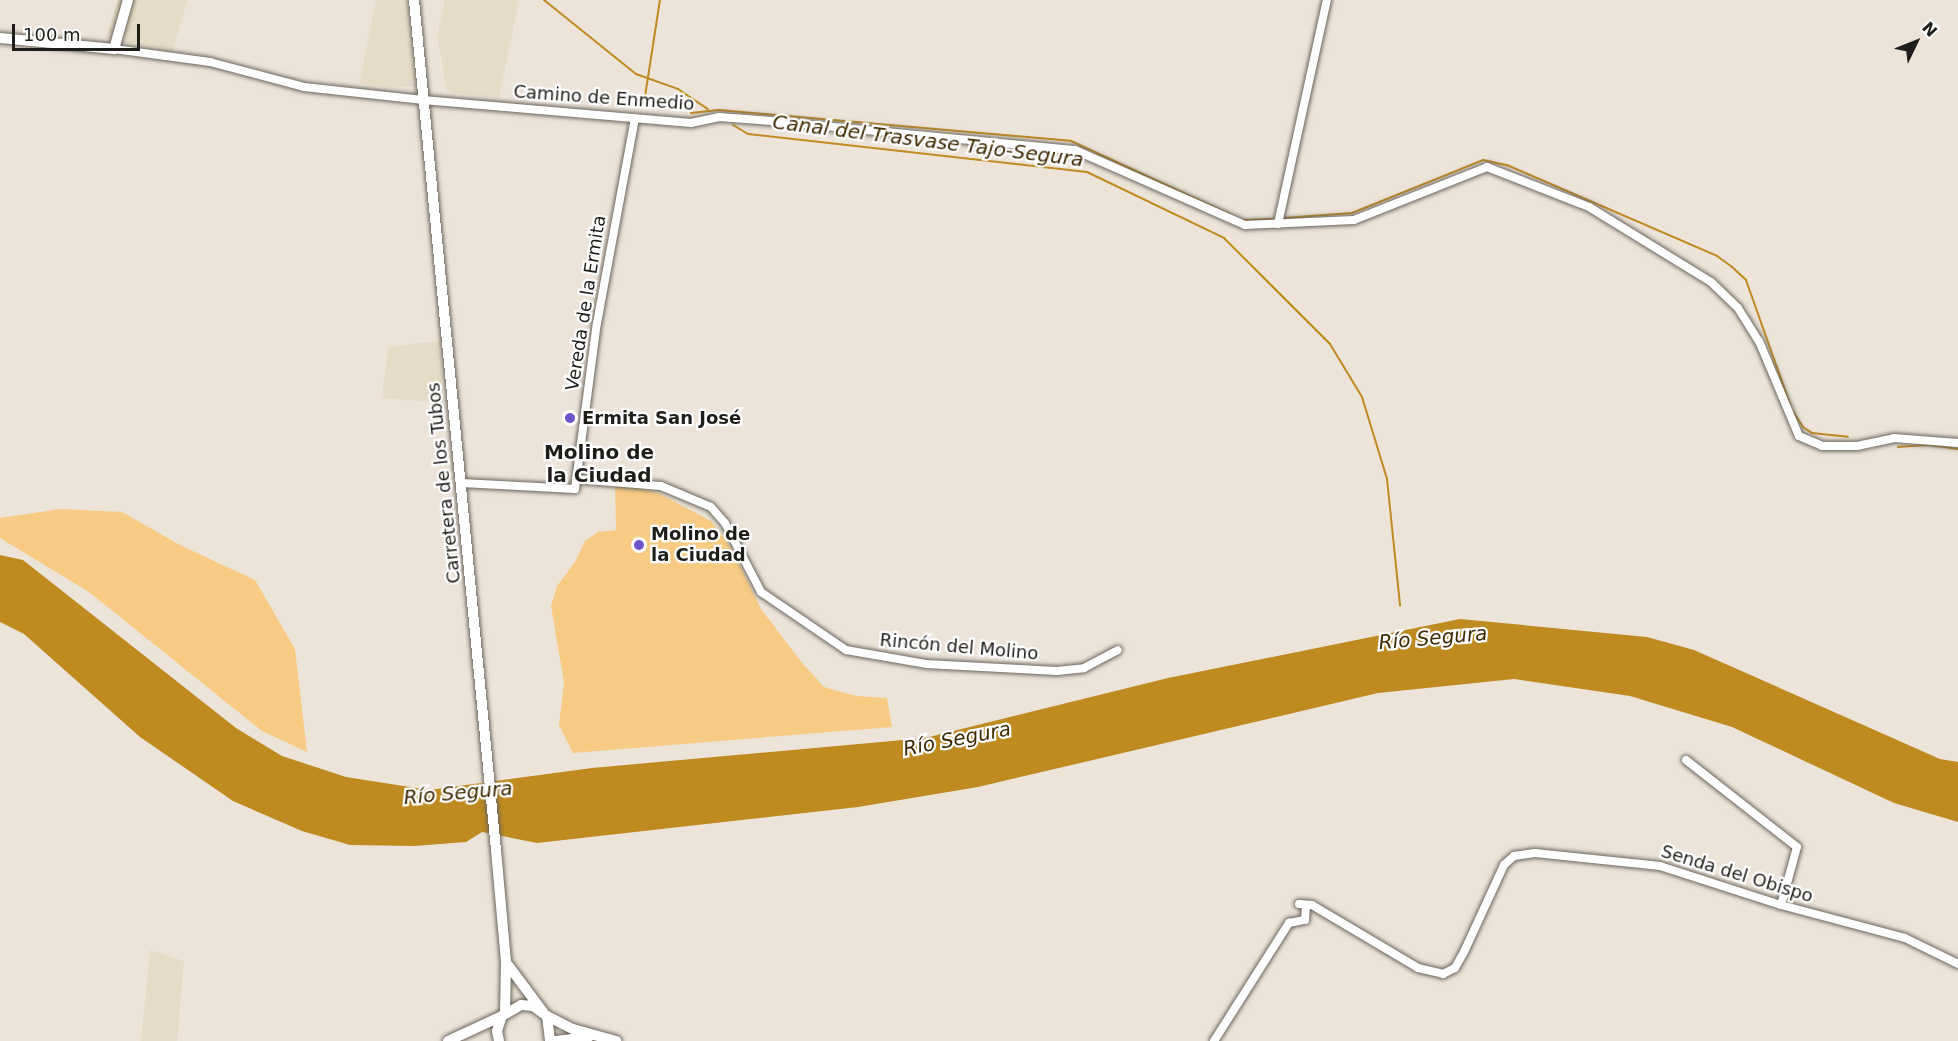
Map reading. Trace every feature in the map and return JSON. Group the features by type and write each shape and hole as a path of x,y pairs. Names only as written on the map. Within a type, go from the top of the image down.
{"street":[{"path":"114,49 128,0"},
{"name":"Carretera de los Tubos","path":"414,0 462,483 506,962 503,1014 497,1031 499,1041"},
{"path":"1278,224 1327,0"},
{"name":"Camino de Enmedio","path":"0,38 114,49 210,62 304,87 423,100 691,123 719,117 1075,150 1234,223 1278,224 1354,220 1487,167 1589,207 1711,282 1738,308 1759,340 1799,436 1822,446 1857,446 1894,438 1958,443"},
{"name":"Vereda de la Ermita","path":"576,479 597,323 635,118"},
{"path":"462,483 575,489 576,479"},
{"name":"Rincón del Molino","path":"576,479 661,486 711,507 725,523 760,592 846,650 926,664 1058,671 1084,668 1118,650"},
{"path":"1686,760 1797,847 1781,905"},
{"name":"Senda del Obispo","path":"1214,1041 1289,923 1305,920 1302,904 1418,968 1443,974 1455,968 1491,889 1514,856 1534,853 1660,866 1781,905 1905,938 1958,964"},
{"path":"506,962 512,975 531,992 545,1014 550,1041"},
{"path":"453,1040 503,1014 527,1005 597,1037 616,1041"},
{"path":"556,1041 597,1037"},
{"path":"453,1040 471,1041"}],"shaded area":[{"path":"118,0 187,0 173,51 106,38"},
{"path":"376,0 407,0 415,86 391,88 359,83"},
{"path":"445,0 519,0 499,98 447,92 437,35"},
{"path":"440,341 443,403 382,398 388,347"},
{"path":"615,483 658,493 711,521 732,549 761,609 799,659 824,687 856,696 887,698 892,727 573,753 559,725 564,682 551,606 557,586 575,562 585,541 598,532 616,530"},
{"path":"61,509 122,512 180,545 255,580 295,649 307,752 262,731 89,592 0,538 0,518"},
{"path":"150,950 184,961 177,1041 141,1041"}],"water":[{"name":"Río Segura","path":"0,555 23,560 236,728 282,756 346,777 429,790 592,768 925,738 1168,678 1460,619 1647,637 1694,650 1940,759 1958,762 1958,822 1894,803 1732,727 1630,696 1514,679 1378,693 978,787 858,807 537,843 482,832 466,842 414,846 350,845 302,831 233,801 140,737 24,634 0,622"}],"waterway":[{"name":"Canal del Trasvase Tajo-Segura","path":"544,0 636,74 678,89 708,109"},
{"path":"644,103 660,0"},
{"name":"Canal del Trasvase Tajo-Segura","path":"691,113 719,110 1071,141 1229,214"},
{"name":"Canal del Trasvase Tajo-Segura","path":"733,125 748,134 1087,172 1224,238 1330,344 1362,397 1387,479 1400,605"},
{"name":"Canal del Trasvase Tajo-Segura","path":"1284,218 1352,213 1483,160 1507,165 1717,256 1731,266 1746,280 1790,404"},
{"name":"Canal del Trasvase Tajo-Segura","path":"1243,220 1273,219"},
{"name":"Canal del Trasvase Tajo-Segura","path":"1792,410 1803,427 1812,433 1848,437"},
{"path":"1898,447 1930,445 1958,449"}],"place":[{"name":"Ermita San José","path":"570,418"},
{"name":"Molino de la Ciudad","path":"639,545"}],"district":[{"name":"Molino de la Ciudad","path":"599,464"}]}
